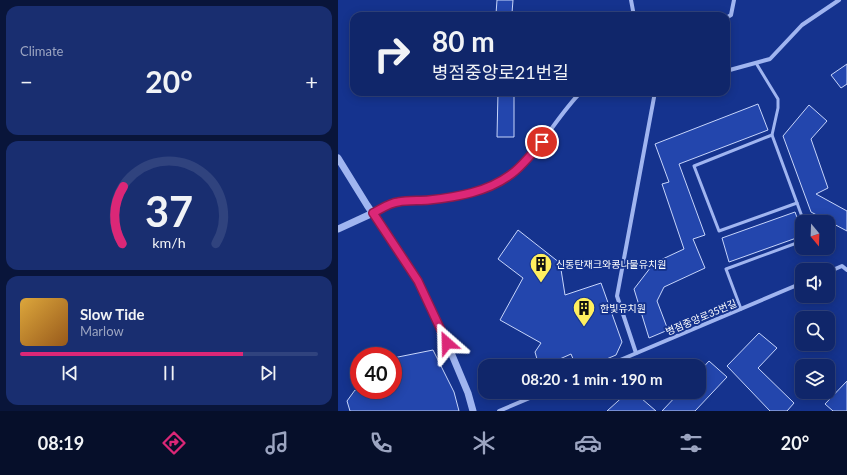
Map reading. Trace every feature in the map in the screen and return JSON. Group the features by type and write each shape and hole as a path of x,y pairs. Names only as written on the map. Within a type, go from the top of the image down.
{"street":[{"path":"631,0 633,12"},
{"path":"730,16 734,0"},
{"path":"730,70 770,59 802,25 839,0"},
{"path":"338,229 388,205 398,202 434,200 465,194 491,186 511,175 533,153 577,96"},
{"path":"636,353 617,296 654,96"},
{"path":"338,158 418,281 447,343 468,393 473,411"},
{"path":"835,269 842,266 847,270"},
{"name":"병점중앙로35번길","path":"622,359 795,286"},
{"path":"499,411 527,399"}],"lane":[{"path":"756,63 778,99 778,108 772,135 801,215"},
{"path":"772,135 694,166 719,231 797,203"},
{"path":"741,309 726,270 795,244"}],"building":[{"path":"497,0 513,0 512,12 496,12"},
{"path":"847,64 847,84 841,88 831,75"},
{"path":"498,96 514,96 514,137 497,137"},
{"path":"758,104 768,130 679,164 705,235 693,239 705,268 664,287 657,301 668,330 649,338 634,289 654,263 684,249 662,184 669,182 655,144"},
{"path":"809,105 827,121 811,139 828,188 816,194 847,211 847,231 835,225 835,215 817,215 811,212 783,136"},
{"path":"795,212 796,215 795,238 729,262 722,238"},
{"path":"518,230 560,263 565,295 601,283 622,342 616,355 607,359 573,359 571,354 560,359 537,359 535,352 541,343 500,320 523,278 498,259"},
{"path":"759,333 777,348 758,368 794,403 787,411 770,411 727,366"},
{"path":"433,350 454,392 459,411 350,411 347,401 350,397 350,399 402,399 402,356"},
{"path":"709,361 727,377 695,411 662,411 673,399 706,399 706,364"},
{"path":"847,381 847,411 833,411 825,404 830,399 835,399 835,394"},
{"path":"620,399 642,399 656,411 607,411"}],"place":[{"name":"신동탄재크와콩나물유치원","path":"541,284"},
{"name":"한빛유치원","path":"584,328"}],"route":[{"path":"447,343 418,281 373,213 388,205 398,202 442,199 491,186 511,175 542,142"}]}
